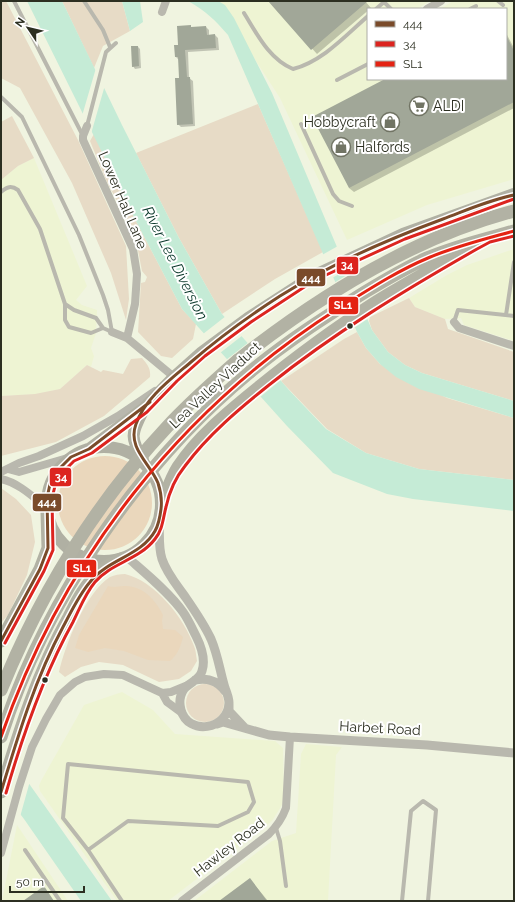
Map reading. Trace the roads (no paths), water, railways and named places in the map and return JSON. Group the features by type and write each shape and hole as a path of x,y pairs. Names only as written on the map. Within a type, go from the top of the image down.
{"highway":[{"name":"Lea Valley Viaduct","path":"1,690 12,662 43,600 68,556 125,476 167,427 205,389 260,342 347,284 415,248 468,225 514,211"},
{"path":"162,503 172,477 193,447 221,420 278,371 458,246 514,231"},
{"name":"Lea Valley Viaduct","path":"1,737 15,697 31,659 60,604 89,555 114,518 142,482 197,420 240,380 271,355 326,316 397,273 432,263"},
{"path":"1,641 40,568 48,548 47,510"},
{"path":"1,792 17,738 41,671 62,629 82,594 94,577 107,566 124,558"}],"main road":[{"path":"144,408 135,426 133,438 135,447 156,478 160,489 162,503 159,520 153,535 140,548 124,558 112,561 97,561 80,556 67,548 57,537 52,527 47,510 47,498 50,484 61,466 71,457 89,449 144,408 171,379 202,352 248,318 313,276 403,234 512,195"},
{"path":"89,449 105,446 116,448 132,454 144,462"}],"street":[{"path":"162,12 166,1"},
{"path":"429,8 441,1"},
{"path":"83,136 86,126"},
{"name":"Lower Hall Lane","path":"83,136 83,140 133,249 137,274 135,304 126,338"},
{"path":"454,322 459,328 514,346"},
{"path":"5,470 83,436 118,416 171,379 126,338 112,332"},
{"path":"5,470 19,472 71,457"},
{"path":"1,479 8,480 27,492 47,510"},
{"path":"159,520 162,558 167,571 197,614 211,640 221,670 229,711 246,729"},
{"path":"1,853 32,747 60,695 75,682 85,677 104,674 124,675 162,693 171,692 191,683 203,679 211,680 222,686 228,700 227,712 215,725 208,727 200,727 192,724 186,719 182,713 180,698 183,690 191,683 200,677 203,670 204,660 200,644 182,611 163,590 124,558"},
{"path":"162,693 167,702 182,713"},
{"name":"Harbet Road","path":"215,725 223,722 246,729 290,737 427,745 514,753"},
{"name":"Hawley Road","path":"182,901 276,827 282,819 286,808 290,737"}],"lane":[{"path":"14,1 83,136"},
{"path":"84,1 103,30 110,47"},
{"path":"498,1 503,5"},
{"path":"472,8 476,6"},
{"path":"244,13 270,52 283,64 293,69 310,62 332,48 367,17"},
{"path":"86,126 106,52 116,43"},
{"path":"337,80 367,65"},
{"path":"1,97 22,117 79,235 103,295 108,310 112,332"},
{"path":"301,124 333,194 339,201 352,206"},
{"path":"1,192 8,187 14,187 20,194 40,229 66,304 65,320 70,327 91,333 103,328"},
{"path":"506,315 514,262"},
{"path":"66,304 74,310 96,318 103,328 112,332"},
{"path":"454,322 458,310 514,316"},
{"path":"88,850 128,821 218,826 248,812 254,802 248,782 68,764 63,818 88,850 122,901"},
{"path":"402,901 410,811 423,801 436,810 428,901"},
{"path":"276,827 280,840 286,886"},
{"path":"25,850 60,901"}],"water":[{"name":"River Lee Diversion","path":"27,1 62,1 179,238 222,314 289,390 326,429 366,453 419,469 514,480 514,511 413,499 387,494 333,473 287,426 182,309 137,223"},
{"path":"122,1 140,1 143,22 130,31"},
{"path":"188,1 218,1 225,5 234,18 272,93 372,330 388,352 405,365 422,373 514,401 514,418 419,389 396,377 380,364 366,348 357,332 228,35 210,16"},
{"path":"1,744 112,901 81,901 24,819 1,789"}],"place":[{"name":"ALDI","path":"419,106"},
{"name":"Hobbycraft","path":"390,122"},
{"name":"Halfords","path":"341,147"}]}
